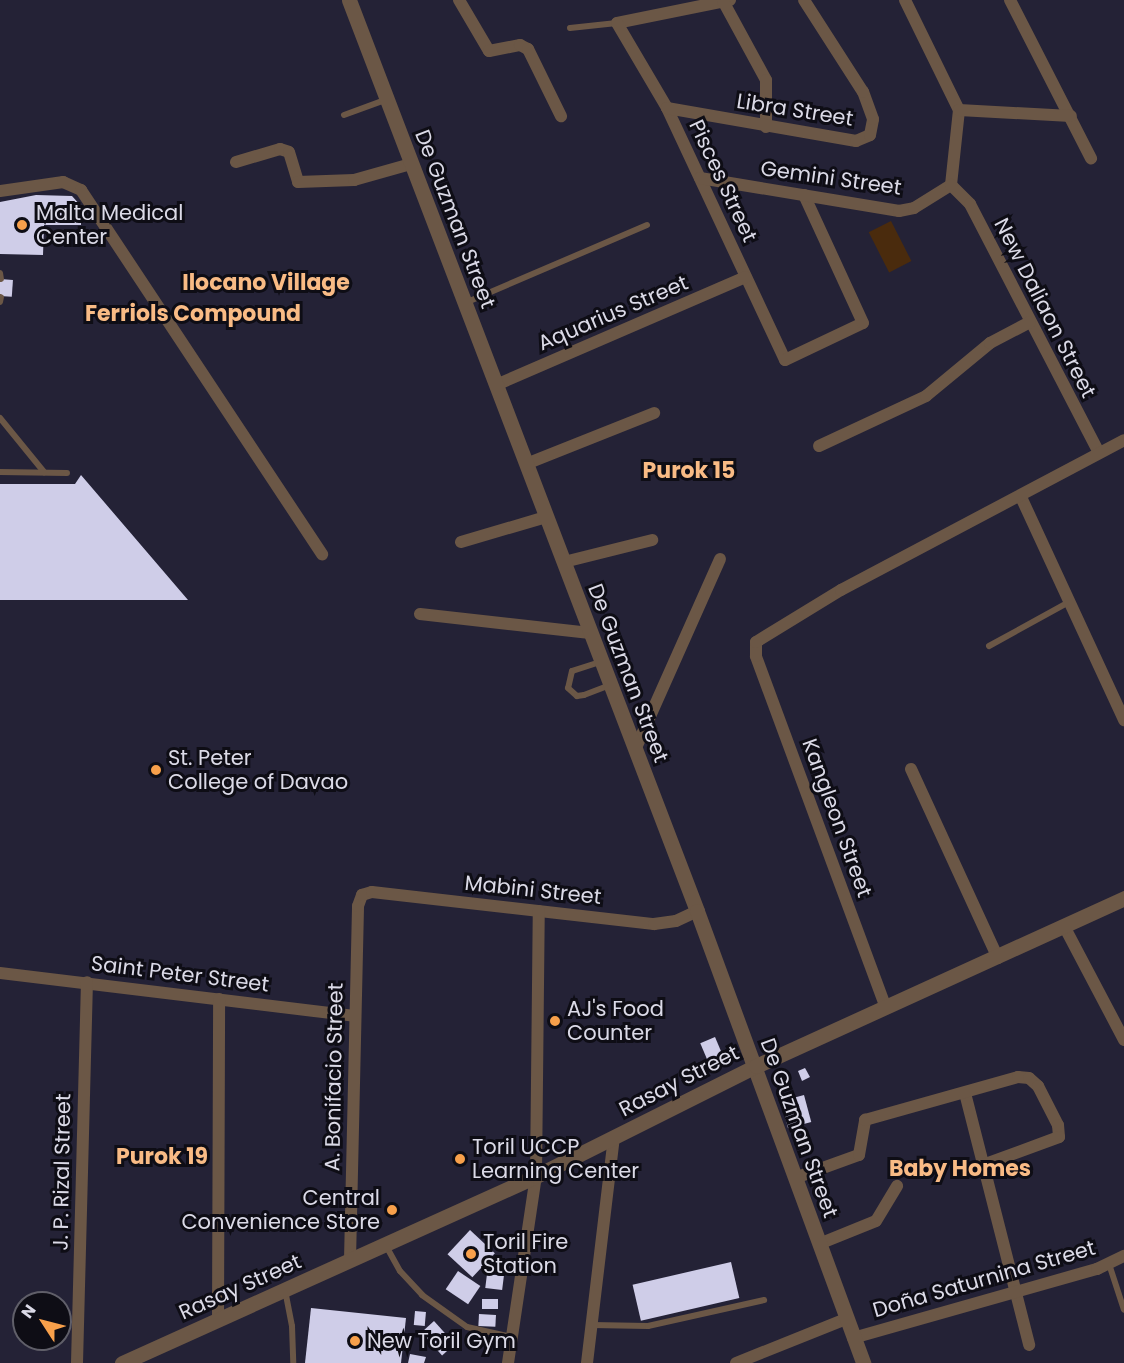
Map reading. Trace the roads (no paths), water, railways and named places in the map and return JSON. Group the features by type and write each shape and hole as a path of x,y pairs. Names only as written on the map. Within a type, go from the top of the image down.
{"street":[{"name":"De Guzman Street","path":"349,0 698,911 863,1363"},
{"path":"459,0 489,51 520,45 528,49 561,116"},
{"name":"Libra Street","path":"667,108 766,127 856,141 863,140 873,128 863,92 804,0"},
{"path":"905,0 959,110 951,185"},
{"path":"1010,0 1091,158"},
{"path":"617,23 726,1 766,80 766,127"},
{"name":"Pisces Street","path":"617,23 667,108 784,360 863,323 804,195"},
{"path":"959,110 1071,116"},
{"path":"236,162 280,149 289,152 298,182 354,180 411,164"},
{"name":"Gemini Street","path":"700,178 906,210 951,185"},
{"path":"0,191 63,182 81,190 321,554"},
{"name":"New Daliaon Street","path":"951,185 970,204 1099,453"},
{"name":"Aquarius Street","path":"496,385 746,278"},
{"path":"819,446 926,396 990,343 1030,322"},
{"path":"526,464 654,413"},
{"path":"1124,440 1022,497 1124,720"},
{"name":"Kangleon Street","path":"886,1008 754,652 756,642 841,590 1022,497"},
{"path":"461,542 546,517"},
{"path":"564,562 652,540"},
{"path":"635,750 720,559"},
{"path":"420,614 590,633"},
{"path":"911,769 998,958"},
{"name":"Mabini Street","path":"362,895 372,892 654,924 676,921 698,911"},
{"name":"A. Bonifacio Street","path":"350,1260 354,1016 358,906 362,895"},
{"name":"Rasay Street","path":"122,1363 536,1176 756,1066 998,958 1124,898"},
{"path":"508,1363 536,1176 539,911"},
{"path":"1064,926 1124,1040"},
{"name":"Saint Peter Street","path":"0,973 354,1016"},
{"name":"J. P. Rizal Street","path":"77,1363 87,982"},
{"path":"218,1320 219,999"},
{"path":"795,1178 859,1155 865,1120 1018,1077 1029,1078 1038,1086 1060,1129 1052,1143 983,1165"},
{"path":"965,1093 1029,1344"},
{"path":"587,1363 614,1137"},
{"path":"819,1244 876,1221 897,1186"},
{"name":"Doña Saturnina Street","path":"853,1338 1109,1263 1124,1256"},
{"path":"736,1363 846,1319"}],"lane":[{"path":"570,28 617,23"},
{"path":"344,115 387,99"},
{"path":"464,303 647,225"},
{"path":"0,418 44,472"},
{"path":"0,472 67,472"},
{"path":"989,646 1070,602"},
{"path":"601,661 572,671 568,688 577,696 610,684"},
{"path":"385,1244 400,1271 422,1295 467,1326 512,1337"},
{"path":"1109,1263 1124,1310"},
{"path":"285,1290 292,1326 293,1363"},
{"path":"591,1325 654,1326 764,1300"}],"place":[{"name":"Malta Medical Center","path":"22,225"},
{"name":"St. Peter College of Davao","path":"156,770"},
{"name":"AJ's Food Counter","path":"555,1021"},
{"name":"Toril UCCP Learning Center","path":"460,1159"},
{"name":"Central Convenience Store","path":"392,1210"},
{"name":"Toril Fire Station","path":"471,1254"},
{"name":"New Toril Gym","path":"355,1341"}],"district":[{"name":"Ilocano Village","path":"266,283"},
{"name":"Ferriols Compound","path":"193,314"},
{"name":"Purok 15","path":"689,471"},
{"name":"Purok 19","path":"162,1157"},
{"name":"Baby Homes","path":"960,1169"}]}
